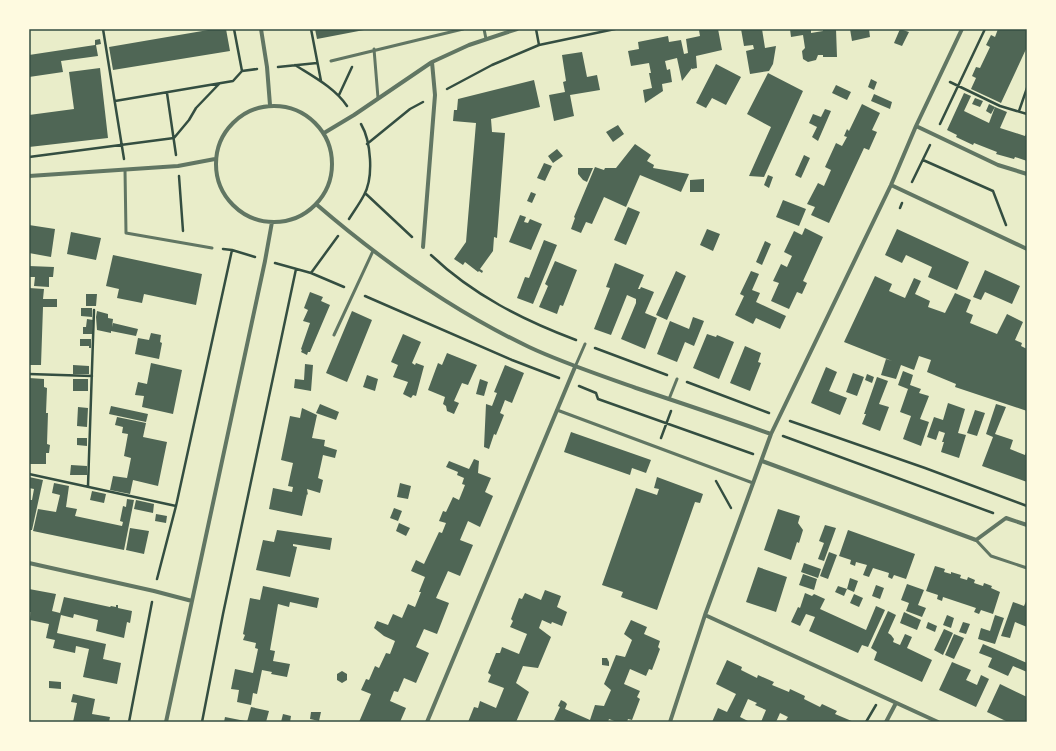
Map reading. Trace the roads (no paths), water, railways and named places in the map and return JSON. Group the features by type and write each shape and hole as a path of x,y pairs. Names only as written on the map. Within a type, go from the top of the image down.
{"street":[{"path":"261,29 267,67 270,105"},
{"path":"324,133 354,115 432,62 469,45 517,29"},
{"path":"670,722 705,615 771,434 891,186 916,126 962,29"},
{"path":"423,248 435,95 432,62"},
{"path":"270,105 286,106 301,111 314,121 324,133 331,150 332,168 328,185 316,204 306,213 290,220 272,222 253,219 237,209 224,195 217,178 216,159 219,143 227,128 239,117 254,108 270,105"},
{"path":"916,126 934,136 998,165 1027,174"},
{"path":"29,176 178,166 216,159"},
{"path":"891,186 1027,249"},
{"path":"316,204 343,228 396,269 471,317 529,347 575,367 771,434"},
{"path":"166,722 266,261 272,222"},
{"path":"427,722 575,367"},
{"path":"762,459 976,540 1006,518 1027,525"},
{"path":"29,563 192,601"},
{"path":"705,615 938,722"},
{"path":"886,722 896,703"}],"lane":[{"path":"331,61 463,29"},
{"path":"484,29 486,39"},
{"path":"374,50 378,98"},
{"path":"125,170 126,233 212,248"},
{"path":"334,335 372,251"},
{"path":"575,367 585,344"},
{"path":"669,399 677,378"},
{"path":"557,410 753,484"},
{"path":"976,540 991,556 1027,568"}]}
